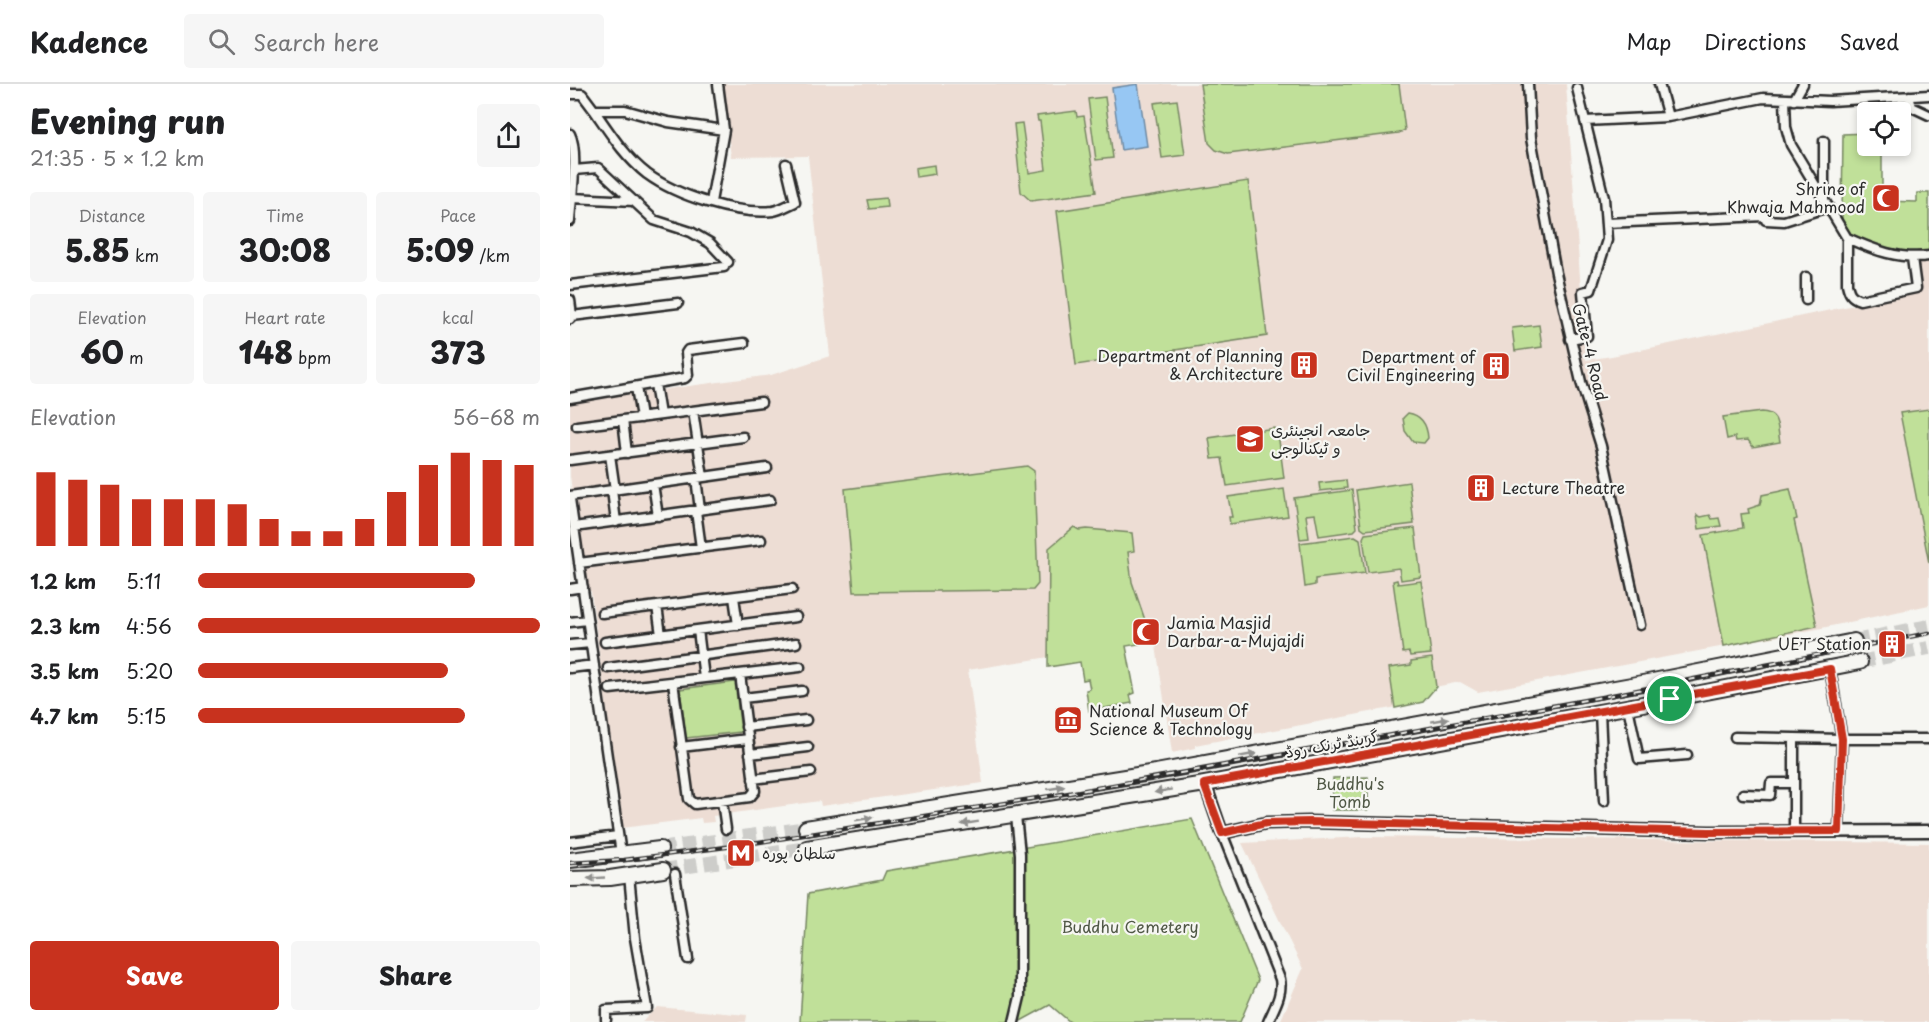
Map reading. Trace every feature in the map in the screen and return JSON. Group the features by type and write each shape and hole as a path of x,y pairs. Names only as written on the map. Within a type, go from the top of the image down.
{"main road":[{"name":"گرینڈ ٹرنک روڈ","path":"806,828 1156,772 1668,678 1854,641"},
{"name":"گرینڈ ٹرنک روڈ","path":"807,848 1204,784 1628,707 1860,662"},
{"path":"1668,678 1670,699"},
{"path":"570,860 660,849"},
{"path":"570,879 669,872"}],"street":[{"path":"711,202 724,130 718,84"},
{"name":"Gate-4 Road","path":"1528,84 1531,138 1551,250 1570,339 1601,446 1640,625"},
{"path":"1659,84 1668,117"},
{"path":"1803,84 1790,100 1786,127 1791,144 1847,238 1849,291 1853,298 1860,300 1916,288 1912,258"},
{"path":"1585,121 1668,117 1763,98 1850,101 1926,95 1923,84"},
{"path":"1570,339 1587,336 1583,292 1591,290 1607,240 1604,198 1577,88"},
{"path":"570,94 582,94 622,150 648,174 676,190 711,202 751,212 777,210 795,202 786,164"},
{"path":"1909,96 1912,107 1929,115"},
{"path":"594,110 626,110 668,122 724,130"},
{"path":"570,134 573,140 574,170 570,221"},
{"path":"1824,141 1826,203"},
{"path":"570,285 726,264 710,243 690,232 654,220 598,168 574,170"},
{"path":"572,198 634,201"},
{"path":"1606,222 1765,216 1766,220 1784,221 1826,203"},
{"path":"1847,238 1874,250 1912,258 1929,256"},
{"path":"1806,277 1806,300"},
{"path":"570,300 571,318 678,303"},
{"path":"570,398 687,377 686,353 688,350 744,343"},
{"path":"655,384 660,415"},
{"path":"636,387 641,418"},
{"path":"577,426 761,402"},
{"path":"693,411 698,443 698,510 701,548"},
{"path":"623,420 627,453"},
{"path":"570,460 743,436"},
{"path":"610,455 616,522"},
{"path":"621,854 583,587 573,540 574,527 570,497 767,468"},
{"path":"653,484 658,516"},
{"path":"574,527 770,500"},
{"path":"579,563 761,540"},
{"path":"570,589 583,587"},
{"path":"602,614 792,589"},
{"path":"734,597 738,625"},
{"path":"657,606 661,635"},
{"path":"605,642 796,617"},
{"path":"570,622 587,620"},
{"path":"698,630 704,678"},
{"path":"570,645 591,643"},
{"path":"608,668 796,643"},
{"path":"570,668 594,664"},
{"path":"610,689 800,667"},
{"path":"1830,669 1842,739 1839,831"},
{"path":"673,682 689,799 695,804 722,801 750,797 754,791 740,674"},
{"path":"743,698 802,691"},
{"path":"1628,707 1639,759 1687,755"},
{"path":"1600,712 1604,801"},
{"path":"746,728 806,720"},
{"path":"1735,737 1929,738"},
{"path":"1794,738 1794,831"},
{"path":"681,747 748,739"},
{"path":"750,754 808,747"},
{"path":"753,779 811,772"},
{"path":"1743,794 1770,795 1771,783 1794,783"},
{"path":"1204,784 1282,986 1268,1022"},
{"path":"722,801 726,829"},
{"path":"1016,816 1020,854 1020,997 1017,1020"},
{"path":"1222,833 1266,823 1309,822 1709,832 1929,831"},
{"path":"570,842 618,836"},
{"path":"669,872 688,959"},
{"path":"606,1020 606,1010 647,1008 635,938 629,875"}],"shaded area":[{"name":"جامعہ انجینئری و ٹیکنالوجی","path":"722,84 1566,84 1586,360 1921,291 1916,263 1929,262 1929,605 1817,629 1478,692 1460,682 1435,687 1423,702 1195,745 1195,748 1172,753 1152,619 1140,620 1123,645 968,670 983,783 821,806 820,801 713,816 714,822 702,823 701,818 622,828 591,591 586,592 570,476 570,402 771,375 830,356 808,156 731,157"},
{"path":"1364,837 1929,843 1929,1022 1280,1022 1303,969 1242,843"},
{"path":"657,1007 747,1015 746,1022 642,1022"}],"green space":[{"path":"1200,84 1399,84 1405,130 1399,133 1228,154 1216,150 1209,143"},
{"path":"1105,97 1113,158 1096,160 1088,99"},
{"path":"1177,100 1185,155 1162,158 1154,103"},
{"path":"1076,111 1077,117 1084,116 1096,192 1031,201 1021,192 1014,124 1022,123 1029,173 1046,170 1040,121 1037,116"},
{"name":"Shrine of Khwaja Mahmood","path":"1857,133 1857,156 1882,156 1882,201 1917,202 1917,193 1929,193 1929,256 1915,258 1847,238 1834,218 1842,218 1843,134"},
{"path":"934,165 935,174 916,177 915,168"},
{"path":"1248,181 1267,336 1076,365 1057,211"},
{"path":"886,198 887,207 869,209 867,200"},
{"path":"1539,325 1542,347 1515,351 1512,328"},
{"path":"1929,409 1929,563 1900,413"},
{"path":"1761,412 1775,418 1780,442 1753,447 1748,440 1736,441 1735,437 1727,439 1723,417"},
{"path":"1408,413 1420,418 1425,425 1428,438 1424,443 1413,442 1405,431 1403,418"},
{"path":"1274,428 1278,433 1284,478 1227,486 1222,458 1212,459 1209,438"},
{"path":"1027,466 1034,471 1038,584 1033,590 854,592 845,489"},
{"path":"1346,480 1347,488 1320,491 1319,483"},
{"path":"1409,482 1414,524 1365,530 1361,527 1356,490"},
{"path":"1284,489 1288,516 1230,524 1229,517 1232,517 1228,497"},
{"path":"1790,489 1797,519 1794,520 1817,626 1724,646 1703,535 1743,528 1741,514 1749,513 1748,509 1760,505 1762,495"},
{"path":"1352,490 1357,528 1354,531 1319,536 1315,514 1306,515 1309,538 1300,539 1294,498"},
{"path":"1697,515 1701,517 1710,515 1712,519 1719,518 1721,526 1699,529"},
{"path":"1074,527 1079,530 1132,533 1134,551 1128,552 1132,582 1146,623 1142,624 1141,633 1137,633 1139,644 1126,646 1135,693 1130,695 1132,703 1089,711 1086,690 1090,689 1088,679 1083,680 1080,662 1048,667 1049,548"},
{"path":"1415,528 1421,577 1401,580 1399,568 1368,572 1363,538 1365,534"},
{"path":"1355,536 1360,539 1365,573 1315,579 1315,585 1305,587 1300,543"},
{"path":"1397,580 1398,584 1421,581 1431,654 1410,656 1409,652 1403,653 1393,581"},
{"path":"1432,658 1436,687 1423,702 1395,708 1389,668 1411,665 1411,661"},
{"path":"735,682 741,732 686,738 680,689"},
{"name":"Buddhu's Tomb","path":"1368,777 1368,810 1332,810 1333,778"},
{"name":"Buddhu Cemetery","path":"1192,819 1258,980 1240,1022 1070,1022 1050,1005 1019,1022 800,1022 808,894 882,880 886,871"}],"water":[{"path":"1138,84 1147,146 1121,150 1112,88"}],"tunnel":[{"path":"1854,641 1929,626"},
{"path":"1860,662 1929,648"},
{"path":"660,849 806,828"},
{"path":"726,829 728,840"},
{"path":"663,870 807,848"}],"railway":[{"path":"570,863 624,860 734,846 1069,793 1602,697 1929,633"}],"place":[{"name":"Shrine of Khwaja Mahmood","path":"1886,198"},
{"name":"Department of Planning & Architecture","path":"1304,365"},
{"name":"Department of Civil Engineering","path":"1496,366"},
{"name":"جامعہ انجینئری و ٹیکنالوجی","path":"1250,439"},
{"name":"Lecture Theatre","path":"1481,488"},
{"name":"Jamia Masjid Darbar-a-Mujajdi","path":"1146,632"},
{"name":"UET Station","path":"1892,644"},
{"name":"National Museum Of Science & Technology","path":"1068,720"},
{"name":"سلطان پورہ","path":"741,853"}],"route":[{"path":"1830,669 1842,739 1839,831 1709,832 1309,822 1266,823 1222,833 1204,784 1600,712 1670,699 1830,669"}]}
